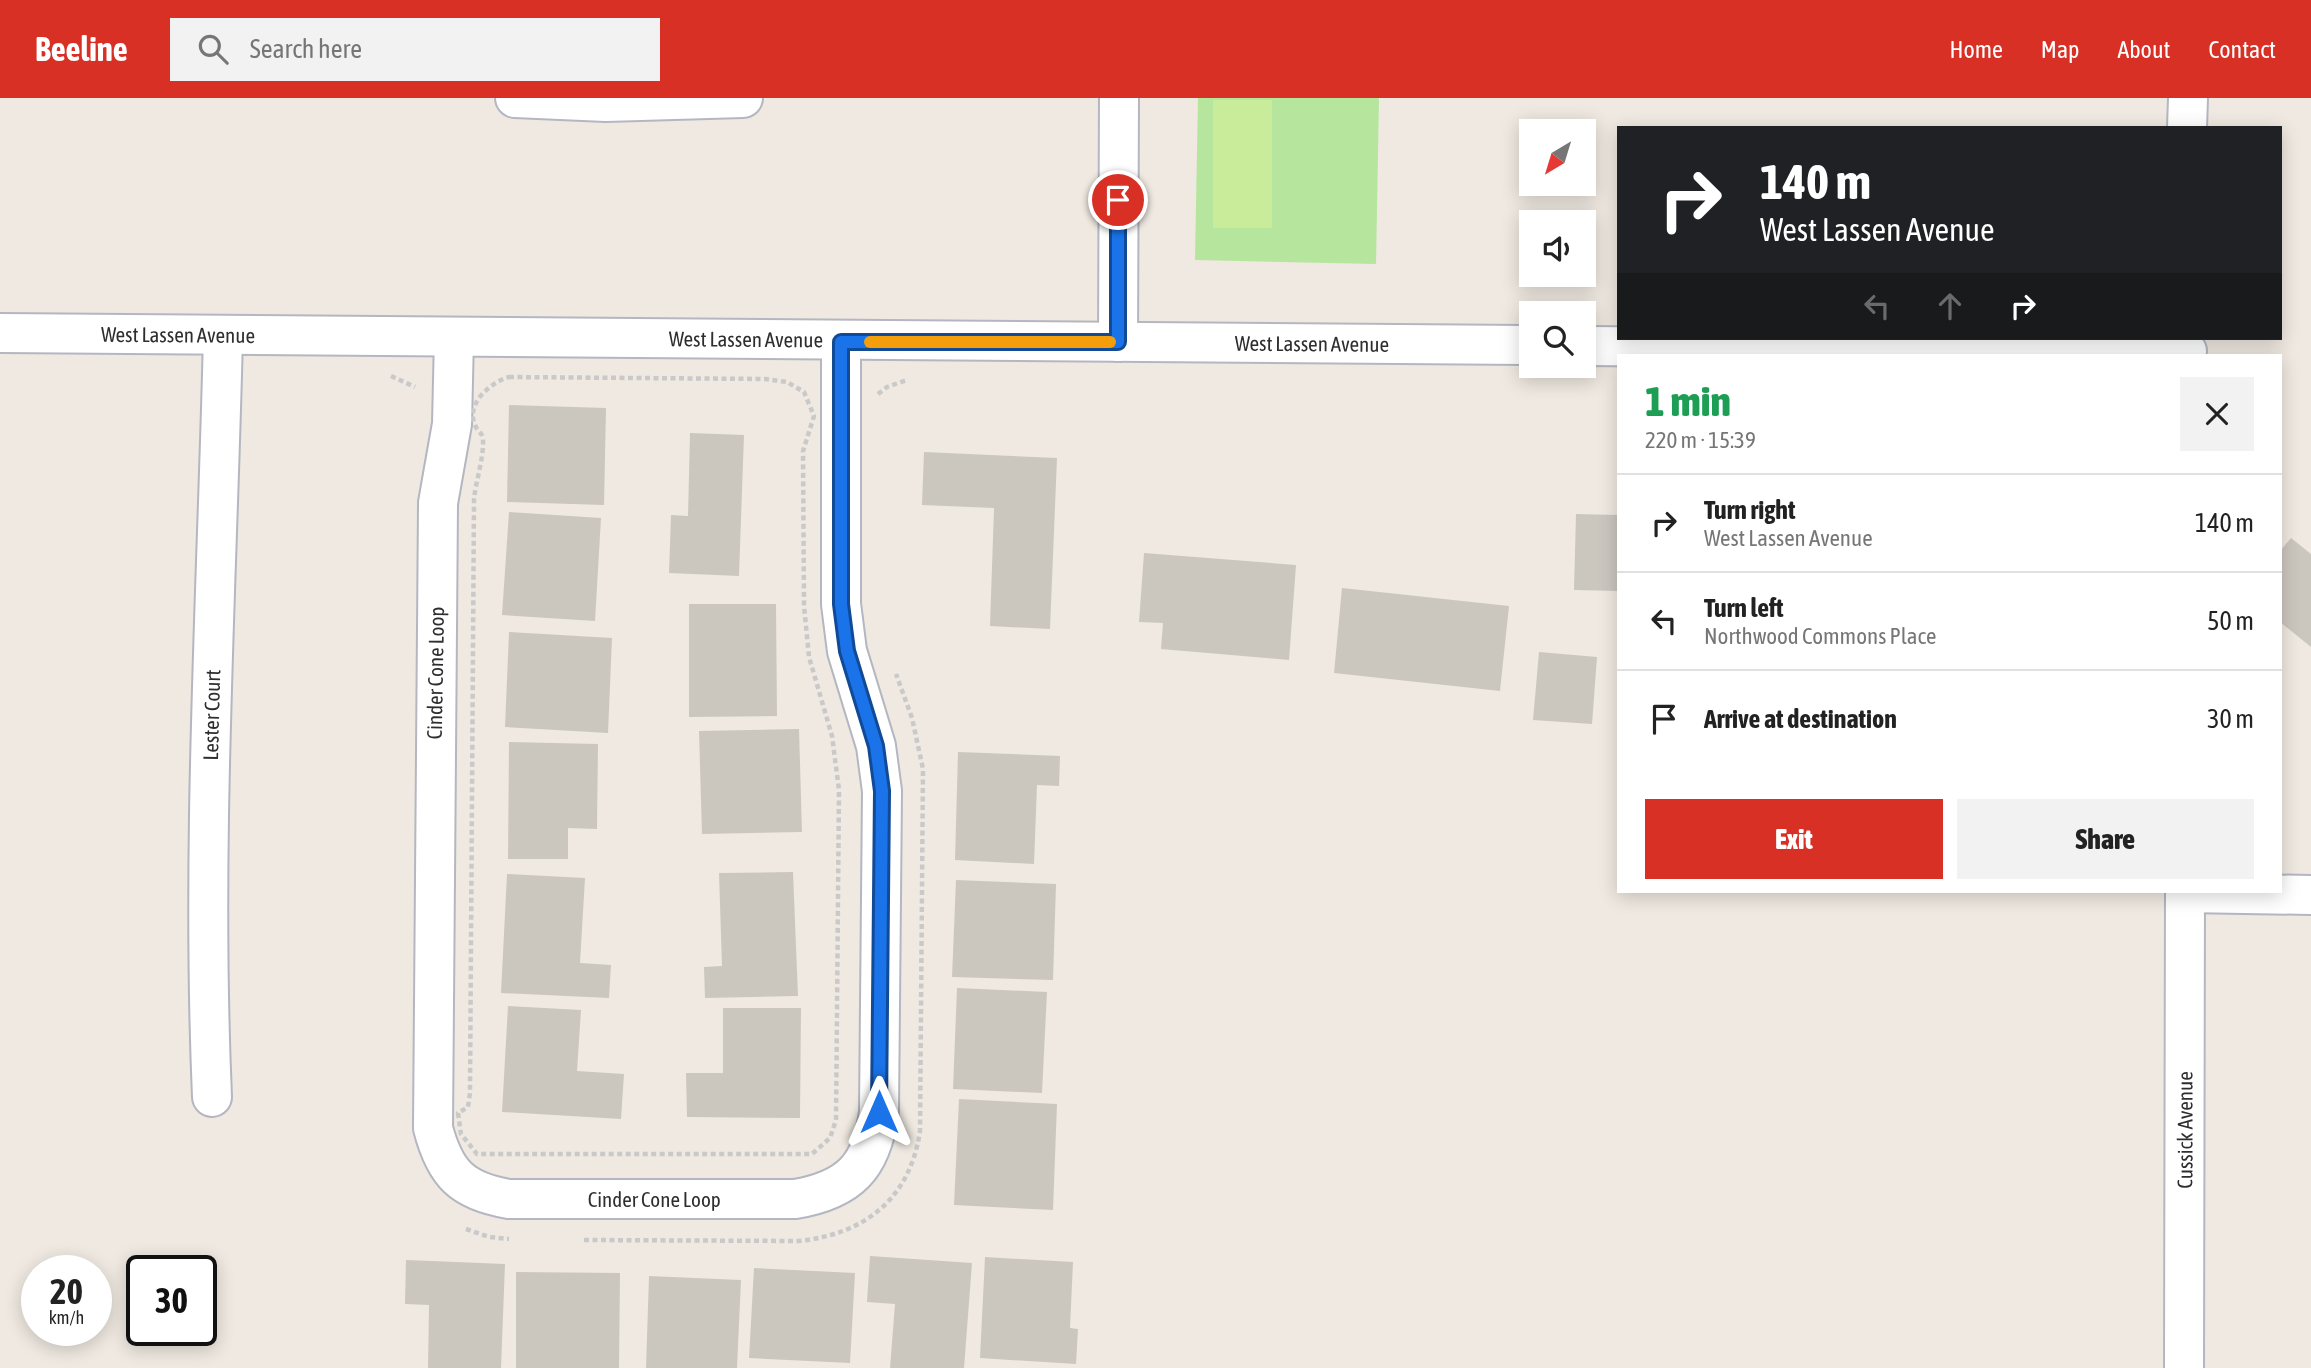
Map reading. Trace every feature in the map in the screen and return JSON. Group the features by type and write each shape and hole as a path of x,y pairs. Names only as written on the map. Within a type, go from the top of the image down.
{"street":[{"path":"515,98 606,102 743,98"},
{"path":"1118,342 1119,98"},
{"path":"2187,126 2188,98"},
{"name":"West Lassen Avenue","path":"0,334 1519,345"},
{"name":"Lester Court","path":"212,1097 207,984 209,784 223,336"},
{"name":"Cinder Cone Loop","path":"454,337 452,424 438,503 433,1104 449,1141 451,1172 466,1185 486,1195 509,1199 795,1199 824,1194 844,1184 870,1153 879,1112 882,791 876,746 847,651 841,604 841,342"},
{"path":"1596,346 2187,348"},
{"name":"Cussick Avenue","path":"2184,1368 2185,893"},
{"path":"2227,893 2311,895"}],"path":[{"path":"509,377 765,379 787,383 809,399 814,416 803,451 804,606 809,657 832,736 838,774 834,1131 819,1150 790,1156 477,1154 467,1146 449,1141 458,1113 468,1107 470,1093 474,499 483,441 473,421 475,406 491,385 509,377"},
{"path":"873,400 887,387 908,379"},
{"path":"581,1240 799,1241 834,1236 875,1214 907,1176 920,1131 923,769 912,718 893,665"},
{"path":"456,1224 489,1237 516,1240"}],"green space":[{"path":"1198,98 1379,98 1376,264 1195,260"},
{"path":"1213,100 1272,100 1272,228 1213,228"}],"building":[{"path":"509,405 606,408 604,505 507,502"},
{"path":"690,433 744,435 739,576 669,573 671,515 688,516"},
{"path":"924,452 1057,458 1050,629 990,626 994,508 922,505"},
{"path":"509,512 601,518 595,621 502,615"},
{"path":"1576,514 1617,515 1617,591 1574,590"},
{"path":"2291,538 2311,554 2311,647 2282,624 2282,549"},
{"path":"1144,553 1296,565 1289,660 1161,649 1163,623 1139,622"},
{"path":"1342,588 1509,606 1500,691 1334,673"},
{"path":"689,604 776,604 777,716 689,717"},
{"path":"509,632 612,638 608,733 505,727"},
{"path":"1539,652 1597,657 1592,724 1533,720"},
{"path":"799,729 802,832 702,834 699,731"},
{"path":"509,742 598,744 597,829 568,828 568,859 508,859"},
{"path":"958,752 1060,756 1059,786 1037,785 1034,864 955,860"},
{"path":"793,872 798,996 705,998 704,967 722,966 719,873"},
{"path":"507,874 585,878 580,963 611,965 609,998 501,993"},
{"path":"956,880 1056,884 1053,980 952,977"},
{"path":"957,988 1047,992 1042,1093 953,1089"},
{"path":"508,1006 581,1010 577,1071 624,1074 621,1119 502,1112"},
{"path":"723,1008 801,1008 800,1118 687,1117 686,1073 723,1073"},
{"path":"959,1099 1057,1104 1053,1210 954,1205"},
{"path":"870,1256 972,1263 964,1368 890,1368 895,1304 867,1302"},
{"path":"985,1257 1073,1262 1070,1328 1078,1329 1076,1364 980,1358"},
{"path":"406,1260 505,1264 501,1368 428,1368 429,1305 405,1304"},
{"path":"754,1268 855,1273 850,1363 749,1358"},
{"path":"516,1272 620,1273 619,1368 516,1368"},
{"path":"649,1276 741,1280 737,1368 646,1368"}],"slow traffic":[{"path":"870,342 1110,342"}],"route":[{"path":"879,1112 882,791 870,721 847,651 841,604 841,342 1118,342 1118,200"}]}
